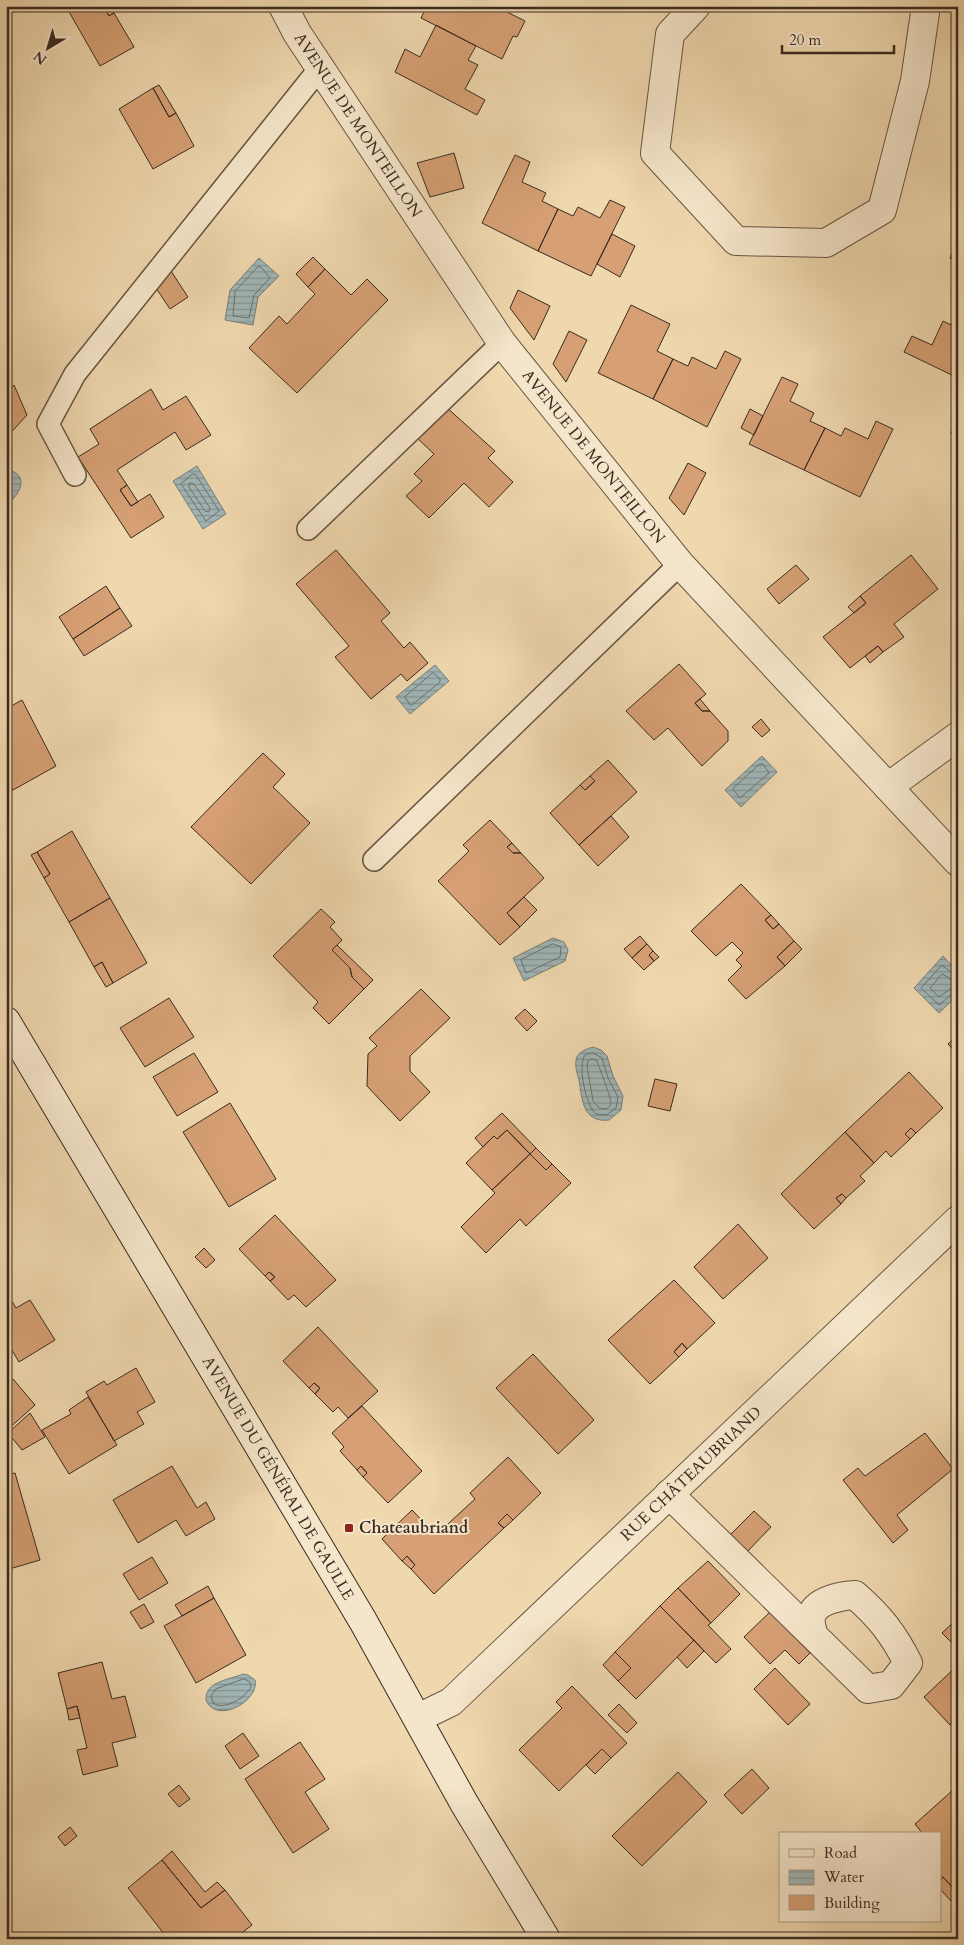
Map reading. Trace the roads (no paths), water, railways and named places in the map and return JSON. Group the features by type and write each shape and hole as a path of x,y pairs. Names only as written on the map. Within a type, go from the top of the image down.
{"street":[{"name":"AVENUE DE MONTEILLON","path":"283,6 297,33 502,343 680,564 958,862"},
{"path":"696,6 670,34 655,153 736,241 826,243 882,210 915,80 926,6"},
{"path":"888,787 958,736"},
{"name":"AVENUE DU GÉNÉRAL DE GAULLE","path":"6,1021 358,1612 464,1803 546,1939"},
{"name":"RUE CHÂTEAUBRIAND","path":"418,1718 451,1702 958,1220"},
{"path":"669,1494 813,1633"}],"lane":[{"path":"74,475 48,424 76,374 320,68"},
{"path":"308,529 502,343"},
{"path":"374,860 680,564"}],"water":[{"path":"259,258 279,276 258,297 253,325 225,320 230,290"},
{"path":"197,466 226,514 203,529 173,481"},
{"path":"6,469 19,476 21,486 6,506"},
{"path":"435,665 449,681 410,714 396,697"},
{"path":"762,756 777,772 741,807 725,790"},
{"path":"553,938 564,942 568,950 565,961 524,981 513,958"},
{"path":"943,956 958,972 958,995 939,1013 914,988"},
{"path":"593,1047 601,1050 607,1056 613,1076 623,1096 621,1110 609,1120 600,1120 589,1114 585,1109 581,1095 576,1060 578,1055 586,1049"},
{"path":"243,1674 255,1680 255,1688 251,1696 236,1707 227,1710 211,1707 206,1700 209,1689 219,1682"}],"place":[{"name":"Chateaubriand","path":"349,1528"}]}
